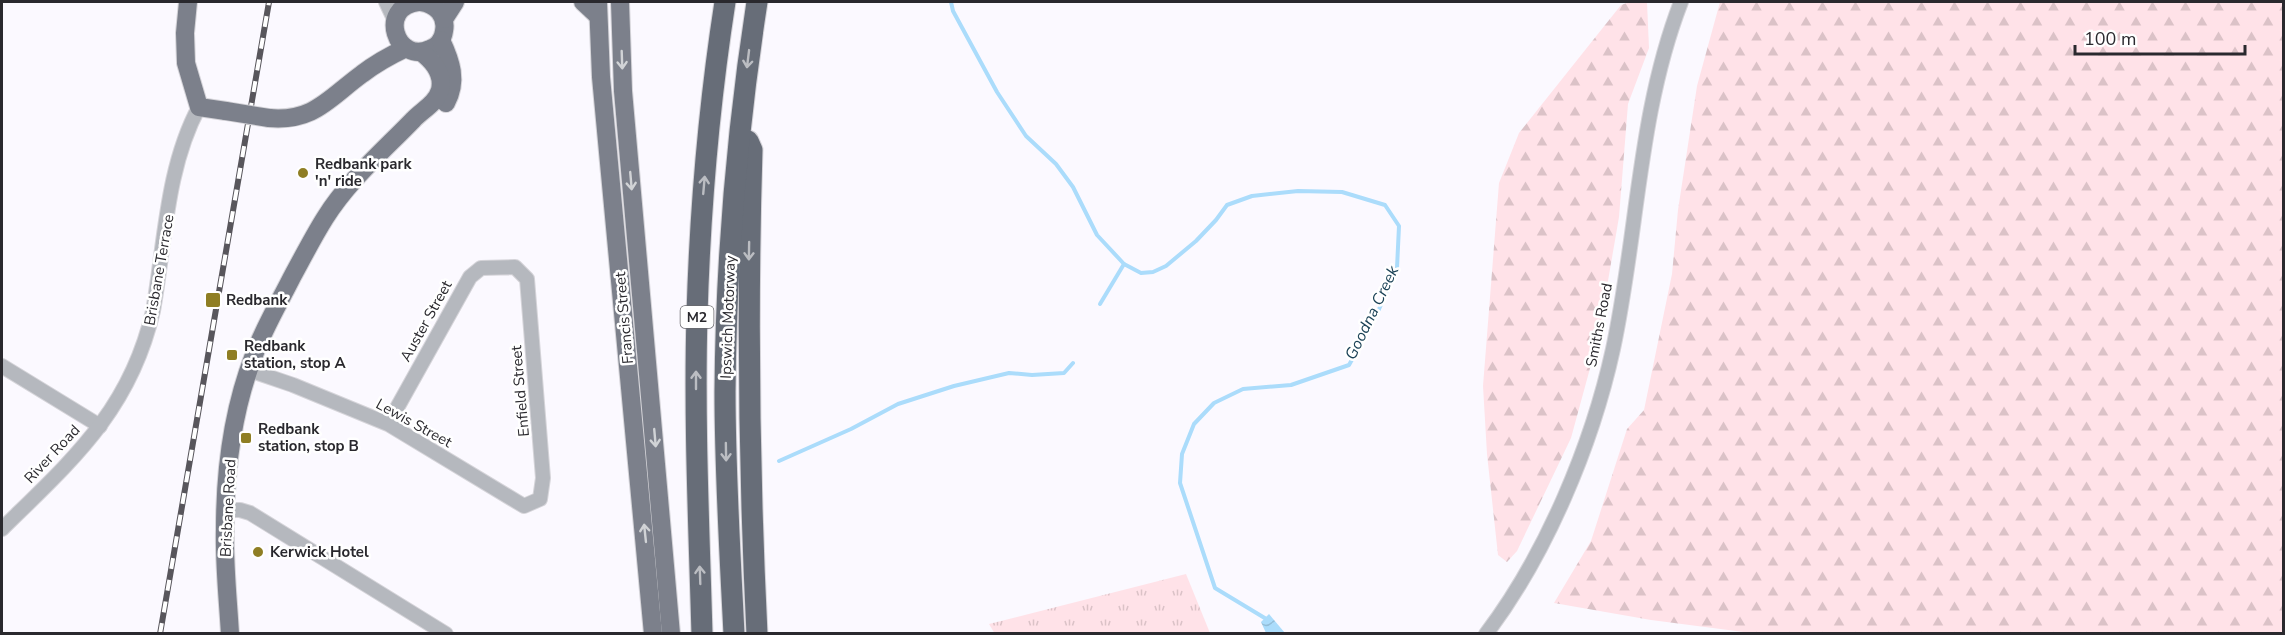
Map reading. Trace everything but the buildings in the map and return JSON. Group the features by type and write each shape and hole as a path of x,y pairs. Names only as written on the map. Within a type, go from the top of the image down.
{"highway":[{"name":"Ipswich Motorway","path":"702,633 697,460 697,314 704,186 725,2"},
{"name":"Ipswich Motorway","path":"734,633 725,393 731,237 741,121 757,2"},
{"path":"741,121 752,150 748,384 757,633"}],"main road":[{"path":"188,2 185,33 186,63 199,107 288,119 309,114 363,73 413,50 436,46 441,40 445,26 444,19 434,6 426,2 417,2 402,8 395,26 363,73"},
{"path":"444,19 455,2"},
{"path":"583,2 598,9"},
{"name":"Francis Street","path":"620,2 623,91 671,633"},
{"name":"Francis Street","path":"598,9 601,77 653,633"},
{"path":"395,26 397,38 413,50"},
{"name":"Brisbane Road","path":"394,141 421,126 439,111 450,95 454,76 441,40"},
{"name":"Brisbane Road","path":"230,633 225,510 233,436 249,370 268,323 324,218 342,195 414,118 435,100 440,88 440,76 435,64 413,50"}],"street":[{"path":"386,2 395,26"},
{"name":"Smiths Road","path":"1486,633 1517,587 1549,529 1577,467 1599,402 1613,348 1651,103 1662,58 1681,2"},
{"name":"Brisbane Terrace","path":"100,426 126,386 148,334 177,169 184,142 199,107"},
{"name":"Auster Street","path":"388,424 470,277 481,268 515,267"},
{"name":"Enfield Street","path":"515,267 527,279 543,478 540,499 524,506"},
{"path":"2,366 100,426"},
{"name":"Lewis Street","path":"249,370 388,424 524,506"},
{"name":"River Road","path":"2,529 66,465 100,426"},
{"path":"225,510 250,513 446,633"}],"green space":[{"path":"1630,2 1647,2 1649,48 1628,104 1619,217 1598,339 1571,438 1517,551 1507,562 1498,555 1487,454 1483,386 1499,183 1519,133 1621,5"},
{"path":"1720,2 2283,2 2283,633 1759,634 1651,620 1554,603 1591,541 1627,429 1644,410 1672,274 1678,210 1697,86"},
{"path":"1186,574 1210,633 995,634 989,624"}],"water":[{"path":"1269,614 1285,633 1266,633 1261,622"}],"waterway":[{"name":"Goodna Creek","path":"951,2 953,11 997,92 1026,136 1056,164 1073,187 1097,235 1124,264 1141,273 1153,272 1166,266 1196,241 1227,205 1252,196 1298,191 1342,192 1385,205 1399,226 1397,268 1376,316 1349,365 1291,385 1243,389 1214,403 1194,424 1182,454 1180,483 1215,588 1268,620"},
{"path":"1100,304 1124,264"},
{"path":"779,461 851,429 898,404 954,386 1009,373 1032,375 1064,373 1073,363"}],"railway":[{"path":"160,634 269,2"}],"place":[{"name":"Redbank park 'n' ride","path":"303,173"},
{"name":"Redbank","path":"213,300"},
{"name":"Redbank station, stop A","path":"232,355"},
{"name":"Redbank station, stop B","path":"246,438"},
{"name":"Kerwick Hotel","path":"258,552"}]}
